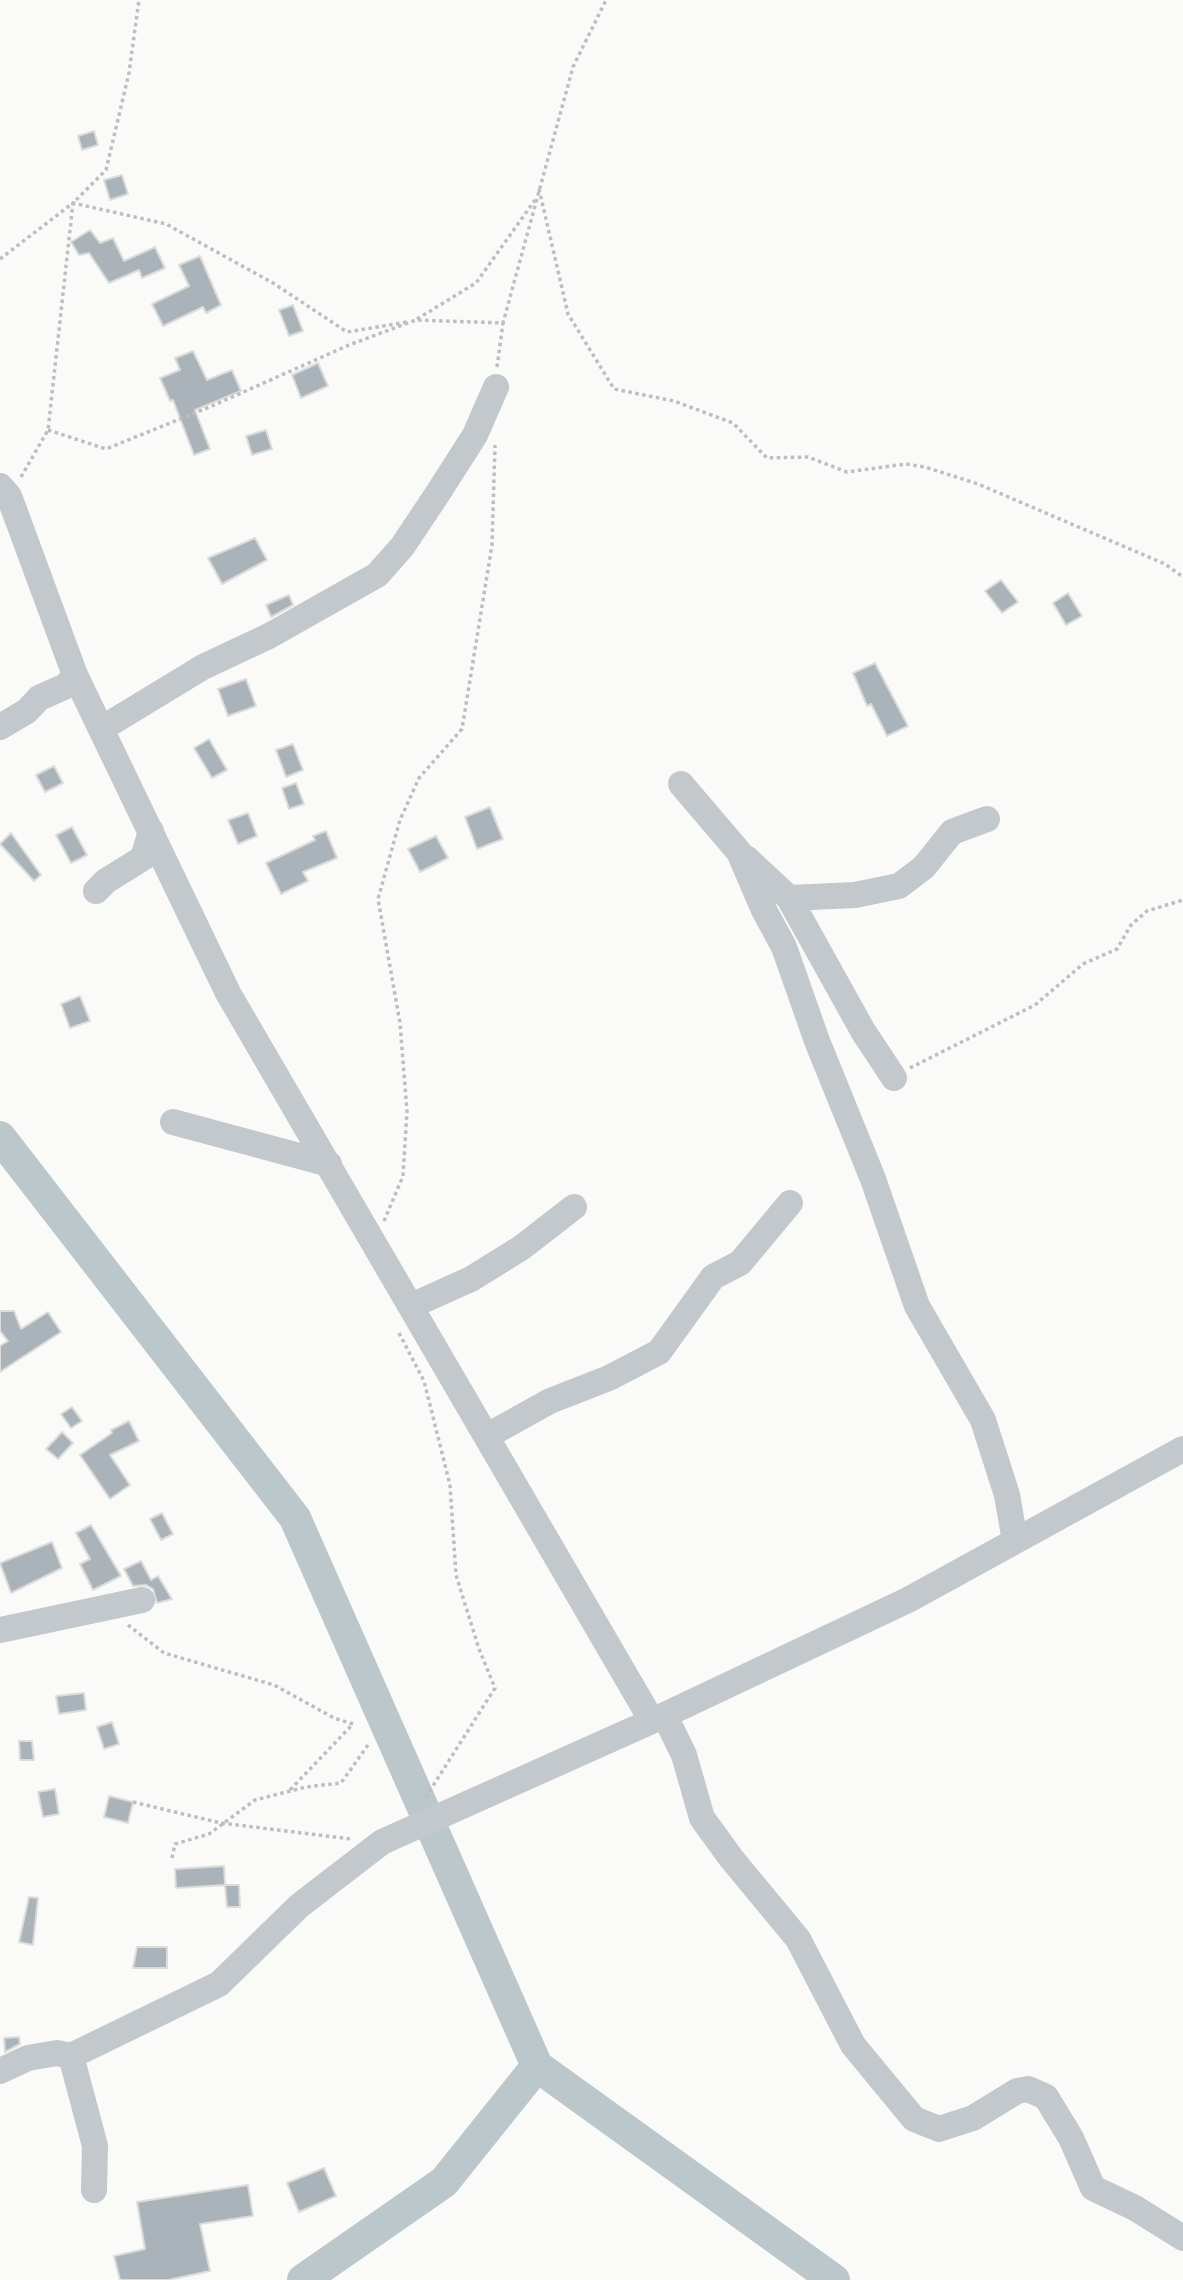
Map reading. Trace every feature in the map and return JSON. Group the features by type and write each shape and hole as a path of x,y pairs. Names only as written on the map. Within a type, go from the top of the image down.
{"street":[{"path":"101,729 203,667 269,635 377,575 402,547 475,435 496,387"},
{"path":"3,501 75,675 228,993 372,1238 403,1316 487,1436 658,1719 684,1755 702,1818 731,1858 798,1939 853,2045 914,2119 939,2129 973,2118 1017,2091 1028,2089 1046,2097 1071,2138 1093,2188 1135,2208 1183,2238"},
{"path":"0,727 27,711 39,698 66,686 75,675"},
{"path":"681,785 739,852 789,898 863,1031 894,1077"},
{"path":"789,898 855,895 899,886 924,867 952,832 987,819"},
{"path":"96,891 106,881 143,858 151,831"},
{"path":"739,852 764,911 784,947 817,1041 873,1178 917,1306 983,1420 1007,1495 1015,1541"},
{"path":"173,1122 329,1164"},
{"path":"487,1436 550,1401 609,1378 659,1352 713,1277 740,1263 790,1203"},
{"path":"403,1316 521,1248 574,1208"},
{"path":"0,2071 28,2058 57,2053 71,2056 219,1983 299,1906 382,1842 658,1719 908,1600 1015,1541 1180,1459"},
{"path":"0,1630 142,1600"},
{"path":"71,2056 95,2146 94,2190"}],"path":[{"path":"0,259 73,204 106,170 128,73 139,0"},
{"path":"496,387 503,323 573,67 606,0"},
{"path":"539,190 568,314 614,389 674,401 733,423 766,458 808,457 847,472 906,464 925,467 978,484 1164,564 1183,577"},
{"path":"48,430 106,449 200,412 349,345 416,320 476,283 536,198"},
{"path":"73,204 166,224 273,283 347,331 416,320 503,323"},
{"path":"3,501 48,430 73,204"},
{"path":"372,1238 385,1219 403,1176 407,1111 400,1023 378,899 400,820 419,778 461,729 492,545 495,440"},
{"path":"894,1077 939,1051 1035,1005 1083,964 1117,949 1131,925 1147,911 1183,900"},
{"path":"403,1316 424,1381 450,1485 456,1575 479,1649 495,1688 422,1804"},
{"path":"107,1609 164,1653 274,1685 334,1718 353,1724 289,1792"},
{"path":"172,1858 175,1844 209,1834 255,1800 341,1783 368,1745"},
{"path":"132,1802 221,1824 382,1842"}],"building":[{"path":"94,131 98,145 82,150 78,136"},
{"path":"122,175 128,194 110,200 104,180"},
{"path":"90,230 100,243 113,238 124,261 155,247 165,268 142,278 139,270 109,283 89,253 79,255 71,242"},
{"path":"200,256 221,305 206,313 203,307 163,326 152,304 189,286 179,265"},
{"path":"293,305 303,331 289,336 279,310"},
{"path":"193,351 207,380 232,370 241,391 195,410 210,449 194,455 173,400 170,401 160,378 180,370 175,358"},
{"path":"318,363 328,386 301,398 292,375"},
{"path":"266,430 272,449 252,455 246,436"},
{"path":"255,538 267,560 222,584 208,558"},
{"path":"1001,580 1018,602 1002,613 985,591"},
{"path":"1068,593 1082,616 1066,625 1053,603"},
{"path":"289,595 293,605 271,617 266,605"},
{"path":"875,663 908,726 887,736 871,704 867,706 853,673"},
{"path":"246,679 256,706 228,716 218,689"},
{"path":"209,739 227,770 212,778 194,748"},
{"path":"293,744 303,770 286,777 276,750"},
{"path":"54,766 63,783 45,792 36,775"},
{"path":"296,783 304,804 289,809 282,788"},
{"path":"490,807 503,839 477,849 465,817"},
{"path":"248,813 257,836 238,844 228,820"},
{"path":"72,827 87,855 71,863 56,835"},
{"path":"326,831 337,858 303,872 308,881 281,894 266,863 315,840 313,836"},
{"path":"11,833 41,875 34,881 0,844"},
{"path":"436,836 448,858 420,872 408,849"},
{"path":"80,996 90,1021 70,1028 61,1004"},
{"path":"0,1311 14,1311 21,1329 48,1312 61,1332 0,1372 0,1346 8,1341 0,1331"},
{"path":"72,1407 82,1421 71,1428 61,1414"},
{"path":"129,1421 139,1441 110,1455 130,1485 110,1499 80,1455 112,1433 111,1430"},
{"path":"62,1432 73,1443 58,1459 46,1449"},
{"path":"162,1513 173,1534 161,1540 150,1519"},
{"path":"91,1525 121,1576 93,1590 80,1564 90,1559 76,1533"},
{"path":"52,1542 62,1568 11,1593 0,1563"},
{"path":"141,1561 151,1580 158,1576 172,1599 157,1603 153,1589 146,1585 133,1586 124,1569"},
{"path":"84,1693 86,1710 59,1714 56,1696"},
{"path":"112,1722 119,1744 104,1749 97,1727"},
{"path":"19,1741 32,1741 34,1760 20,1760"},
{"path":"55,1789 59,1814 43,1817 38,1792"},
{"path":"109,1796 133,1802 128,1823 104,1817"},
{"path":"224,1866 225,1885 176,1888 175,1869"},
{"path":"225,1885 239,1885 240,1907 227,1907"},
{"path":"29,1897 38,1898 33,1945 19,1942"},
{"path":"137,1947 167,1947 167,1968 133,1968"},
{"path":"19,2037 20,2044 5,2052 4,2038"},
{"path":"324,2168 336,2196 299,2212 287,2183"},
{"path":"248,2185 253,2216 200,2224 210,2271 168,2280 120,2280 114,2256 145,2249 137,2202"}],"waterway":[{"path":"0,1137 295,1518 537,2066 444,2182 303,2280"},
{"path":"537,2066 834,2280"}]}
